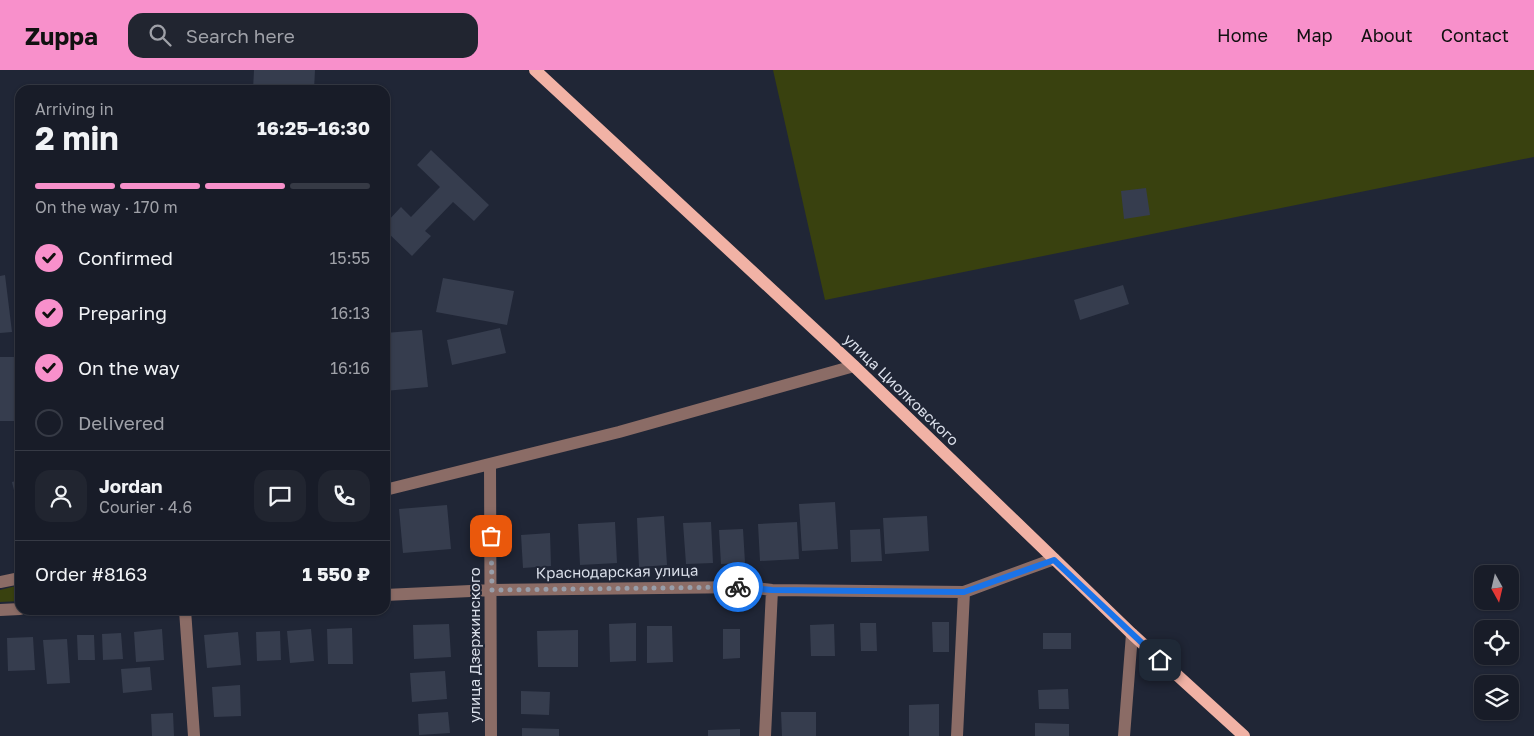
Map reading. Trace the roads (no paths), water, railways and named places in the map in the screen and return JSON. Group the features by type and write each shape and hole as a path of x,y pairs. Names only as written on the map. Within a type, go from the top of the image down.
{"main road":[{"name":"улица Циолковского","path":"535,70 854,366 1054,560 1244,736"}],"street":[{"path":"390,489 619,432 854,366"},
{"name":"улица Дзержинского","path":"490,464 492,590 491,736"},
{"name":"Краснодарская улица","path":"390,595 492,590 748,587 772,590 964,592 1054,560"},
{"path":"0,582 15,579"},
{"path":"765,736 772,590"},
{"path":"957,736 964,592"},
{"path":"0,610 15,609"},
{"path":"185,615 194,736"},
{"path":"1124,736 1132,634"}]}
